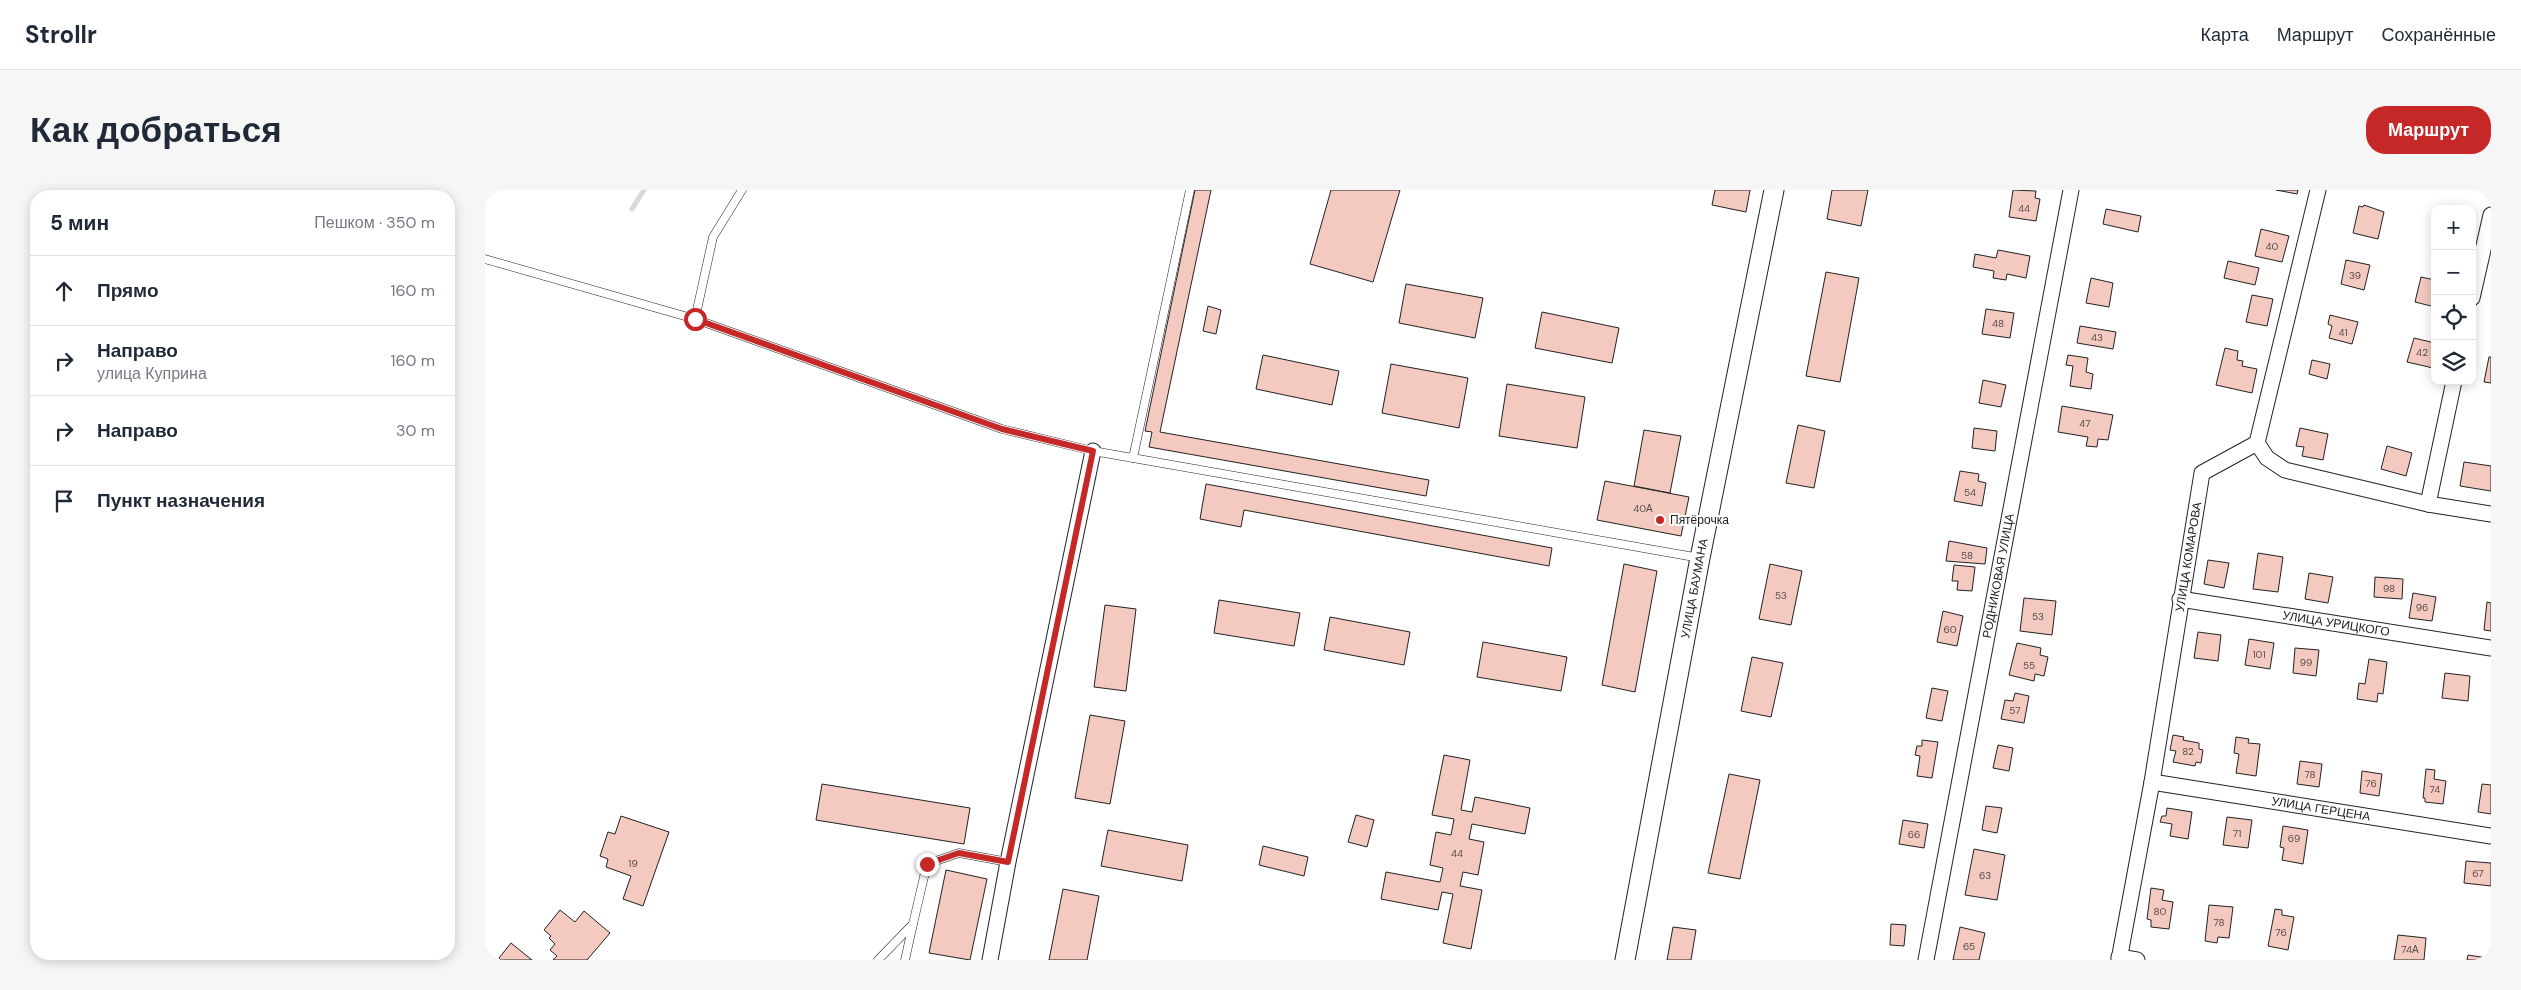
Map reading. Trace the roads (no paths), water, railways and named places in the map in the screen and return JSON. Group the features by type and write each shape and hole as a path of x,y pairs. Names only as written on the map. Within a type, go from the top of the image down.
{"street":[{"name":"УЛИЦА БАУМАНА","path":"1625,960 1700,558 1774,190"},
{"name":"РОДНИКОВАЯ УЛИЦА","path":"1925,960 2071,190"},
{"path":"2318,190 2257,442 2267,458 2285,470 2427,504 2491,514"},
{"path":"2473,295 2491,214"},
{"path":"2427,504 2453,385"},
{"name":"УЛИЦА КОМАРОВА","path":"2119,959 2152,782 2180,599 2202,473 2257,442"},
{"path":"990,960 1008,862 1093,451"},
{"name":"УЛИЦА УРИЦКОГО","path":"2180,599 2491,648"},
{"name":"УЛИЦА ГЕРЦЕНА","path":"2152,782 2491,836"},
{"path":"2119,959 2137,960"}],"lane":[{"path":"695,319 713,237 742,190"},
{"path":"1133,458 1190,190"},
{"path":"485,258 695,319 1002,429 1093,451 1700,558"},
{"path":"905,960 927,864 959,853 1008,862"},
{"path":"877,960 913,924"}],"waterway":[{"path":"632,209 644,190"}],"place":[{"name":"Пятёрочка","path":"1660,520"}]}
